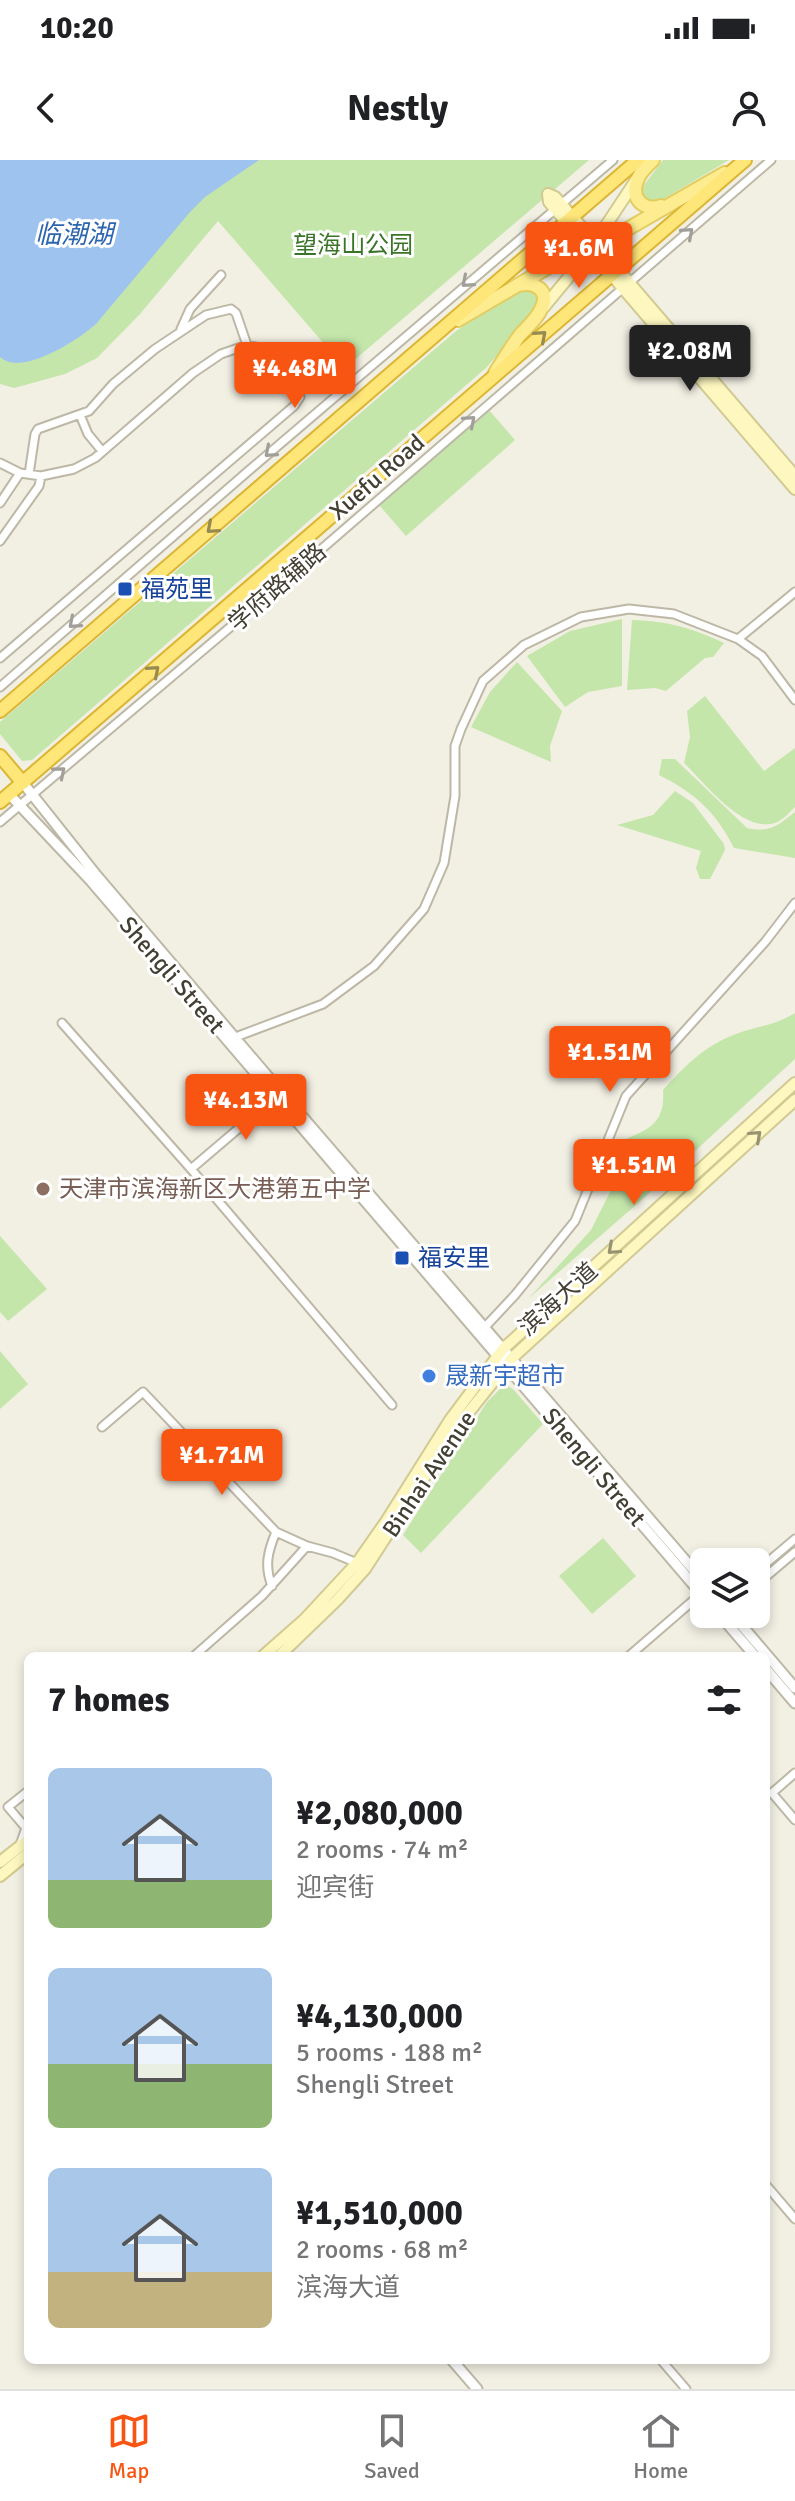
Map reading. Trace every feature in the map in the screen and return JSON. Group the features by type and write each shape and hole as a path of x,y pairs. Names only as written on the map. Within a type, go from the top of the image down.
{"highway":[{"path":"0,711 638,160"},
{"name":"Xuefu Road","path":"5,798 742,163"},
{"path":"0,756 23,783"},
{"path":"0,784 5,798"}],"main road":[{"path":"491,379 653,160"},
{"path":"440,331 516,285 742,163"},
{"path":"637,179 635,193 640,204 654,208 677,200"},
{"path":"558,207 795,489"},
{"path":"516,285 526,283 540,287 544,299 542,309"},
{"path":"626,286 795,476"},
{"name":"滨海大道","path":"268,1652 305,1619 357,1563 450,1420 501,1352 795,1083"},
{"name":"Binhai Avenue","path":"283,1652 328,1610 365,1569 457,1427 510,1362 795,1100"},
{"path":"0,1862 24,1852"},
{"path":"0,1876 24,1853"}],"street":[{"path":"0,687 613,160"},
{"name":"学府路辅路","path":"0,822 280,585 771,160"},
{"path":"180,331 190,309 221,275"},
{"path":"0,503 24,474 38,429 89,411 113,384 180,331 206,315 231,309 236,313 247,345"},
{"path":"0,463 24,474 41,476 74,469 95,458 193,373 221,354 247,345 264,349 279,359 296,381 300,397 294,406 0,658"},
{"path":"80,415 88,434 102,451"},
{"path":"0,541 39,486 41,476"},
{"path":"738,639 795,592"},
{"path":"231,1039 323,1004 374,966 424,909 444,863 455,796 455,746 458,738 483,681 524,645 581,617 629,609 674,614 738,639 762,656 795,700"},
{"name":"Shengli Street","path":"23,783 231,1039"},
{"name":"Shengli Street","path":"5,798 21,804 231,1039 596,1463 690,1578"},
{"path":"485,1327 575,1221 626,1096 765,942 795,903"},
{"path":"62,1023 392,1405"},
{"path":"191,1169 279,1095"},
{"name":"Shengli Street","path":"279,1095 485,1327 501,1352"},
{"path":"102,1427 143,1392 276,1532 357,1563"},
{"name":"Shengli Street","path":"596,1463 690,1567"},
{"path":"272,1586 267,1573 267,1558 276,1532"},
{"path":"770,1561 795,1540"},
{"path":"198,1652 272,1586 307,1546"},
{"path":"770,1573 795,1552"},
{"path":"634,1652 690,1605"},
{"path":"732,1628 752,1652"},
{"path":"744,1628 764,1652"},
{"path":"770,1659 795,1688"},
{"path":"770,1674 795,1703"},
{"path":"795,1773 772,1793 795,1820"},
{"path":"24,1794 8,1807 24,1826"},
{"path":"770,2190 795,2219"},
{"path":"455,2364 477,2389"},
{"path":"664,2364 686,2389"}],"green space":[{"name":"望海山公园","path":"0,160 589,160 345,368 218,221 140,314 97,358 65,374 14,388 0,384"},
{"path":"663,160 729,160 657,203 645,199 641,189"},
{"path":"526,286 541,296 537,309 486,368 32,760 22,761 0,734 0,722 456,331"},
{"path":"489,410 515,440 406,536 379,505"},
{"path":"622,619 622,686 588,692 565,707 527,656 570,631"},
{"path":"632,620 680,626 724,643 713,657 705,658 666,691 655,688 627,690"},
{"path":"517,662 562,711 550,746 551,762 471,727 490,692"},
{"path":"705,696 764,771 795,748 795,807 781,820 763,824 738,814 684,763 690,737 687,711"},
{"path":"662,759 675,759 747,828 762,830 773,827 795,812 795,858 734,848 720,824 703,805 659,775"},
{"path":"675,791 693,803 724,844 725,850 710,879 700,879 696,868 701,851 617,825 653,815"},
{"path":"795,1013 795,1059 529,1298 591,1230 612,1188 626,1139 655,1122 662,1109 663,1090 711,1046"},
{"path":"0,1236 47,1289 8,1321 0,1312"},
{"path":"0,1351 28,1384 0,1409"},
{"path":"505,1384 543,1424 421,1553 403,1535 487,1402"},
{"path":"603,1538 636,1576 592,1614 559,1576"}],"water":[{"name":"临潮湖","path":"0,160 259,160 205,197 190,212 96,324 64,347 22,363 0,357"}],"place":[{"name":"福苑里","path":"125,589"},
{"name":"天津市滨海新区大港第五中学","path":"43,1189"},
{"name":"福安里","path":"402,1258"},
{"name":"晟新宇超市","path":"429,1376"}]}
